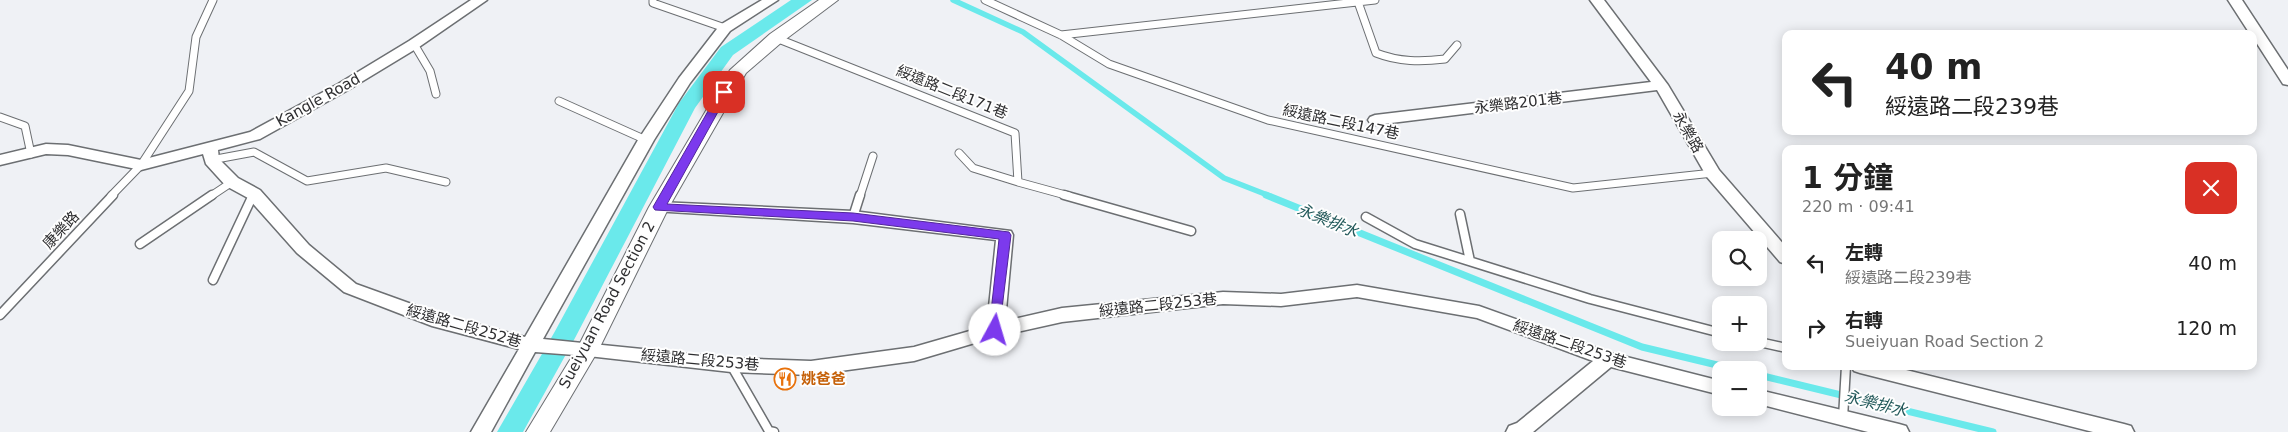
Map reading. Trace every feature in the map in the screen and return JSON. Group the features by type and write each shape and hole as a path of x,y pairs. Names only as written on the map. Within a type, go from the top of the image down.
{"street":[{"name":"Kangle Road","path":"142,165 211,154 255,136 344,87 480,0"},
{"path":"481,432 536,345 646,140 684,81 725,28 771,0"},
{"name":"Sueiyuan Road Section 2","path":"538,432 588,348 659,207 739,70 776,38 830,0"},
{"name":"永樂路","path":"1597,0 1661,85 1713,173 1782,253"},
{"path":"2235,0 2255,30"},
{"path":"2257,34 2288,81"},
{"name":"永樂路201巷","path":"1376,120 1661,85"},
{"path":"0,160 46,149 68,150 142,165"},
{"name":"綏遠路二段252巷","path":"211,154 232,182 254,194 303,249 350,288 438,321 536,345 588,348"},
{"path":"659,207 853,217 1005,235 995,330"},
{"name":"綏遠路二段253巷","path":"588,348 731,365 811,368 914,354 995,330 1062,315 1222,298 1281,300 1358,291 1479,312 1608,359 1712,386"},
{"path":"1516,432 1524,428 1608,359"},
{"path":"1876,370 2124,432"},
{"path":"1767,398 1844,410 1899,432"}],"lane":[{"name":"康樂路","path":"0,314 142,165 189,91 196,37 213,0"},
{"path":"653,0 654,3 725,28"},
{"name":"綏遠路二段147巷","path":"984,0 1061,35 1110,64 1268,120 1573,188 1713,173"},
{"path":"1061,35 1375,0"},
{"path":"1358,2 1376,53 1391,60 1414,63 1445,59 1457,45"},
{"name":"綏遠路二段171巷","path":"776,38 1015,132 1018,182"},
{"path":"414,44 430,71 436,94"},
{"path":"559,101 646,140"},
{"path":"0,117 25,126 31,154"},
{"path":"211,154 254,152 307,181 386,168 446,182"},
{"path":"959,153 973,168 1191,231"},
{"path":"853,217 873,156"},
{"path":"140,244 232,182"},
{"path":"213,280 254,194"},
{"path":"1460,214 1470,261"},
{"path":"1366,217 1416,244 1651,316 1712,331"},
{"path":"1767,344 1782,347"},
{"path":"731,365 769,431 774,432"},
{"path":"1844,410 1845,370"}],"waterway":[{"path":"510,432 563,338 686,107 727,51 803,0"},
{"name":"永樂排水","path":"953,0 1023,32 1224,178 1270,196"},
{"name":"永樂排水","path":"1266,195 1642,347 1712,364"},
{"name":"永樂排水","path":"1767,377 1993,432"}],"place":[{"name":"姚爸爸","path":"785,379"}],"route":[{"path":"724,92 659,207 853,217 1005,235 995,330"}]}
